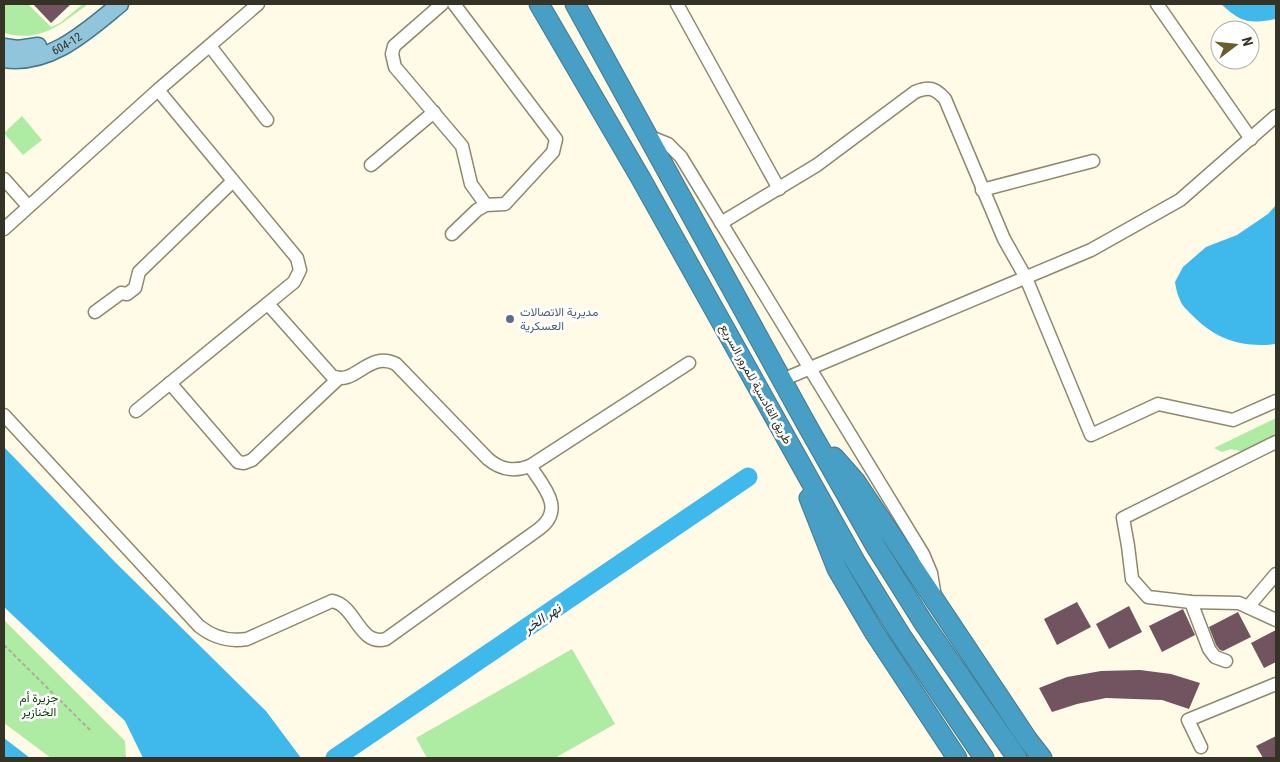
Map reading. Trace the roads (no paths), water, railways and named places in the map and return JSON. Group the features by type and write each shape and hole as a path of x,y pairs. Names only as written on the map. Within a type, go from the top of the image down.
{"highway":[{"name":"طريق القادسية للمرور السريع","path":"539,4 640,177 855,561 907,644 984,758"},
{"name":"طريق القادسية للمرور السريع","path":"575,4 876,547 923,622 1017,758"},
{"path":"804,420 856,482 935,602 1042,758"},
{"path":"783,434 837,569 874,632 957,758"}],"main road":[{"name":"604-12","path":"4,47 30,47 50,42 70,32 105,4"},
{"name":"604-12","path":"4,59 30,58 63,47 75,40 120,4"}],"street":[{"path":"4,229 158,90 258,4"},
{"path":"442,4 394,46 392,54 395,67 462,146 471,184 486,205"},
{"path":"452,234 477,210 486,205 505,204 553,152 556,139 454,4"},
{"path":"677,4 779,189"},
{"path":"1158,4 1251,139"},
{"path":"210,46 267,120"},
{"path":"721,223 817,166 915,92 926,87 937,90 945,99 1004,239 1026,278 1091,435 1158,404 1234,420 1276,400"},
{"path":"136,411 294,282 299,275 300,266 297,258 158,90"},
{"path":"370,165 434,112"},
{"path":"782,380 1090,250 1180,200 1276,116"},
{"path":"648,136 662,140 678,153 923,554 933,582 935,602"},
{"path":"982,190 1093,161"},
{"path":"4,179 28,206"},
{"path":"94,312 121,293 127,294 135,288 139,272 233,181"},
{"path":"268,304 329,373 338,378 346,378 377,361 396,364 495,465 512,470 530,466 690,362"},
{"path":"170,383 238,462 244,463 252,460 338,378"},
{"path":"4,415 199,626 218,638 233,640 247,639 332,601 342,605 369,638 377,640 386,639 548,522 552,511 551,501 530,466"},
{"path":"1276,442 1123,518 1132,579 1148,597 1191,602 1239,603 1276,620"},
{"path":"1248,607 1276,574"},
{"path":"1191,602 1209,649 1215,657 1226,661"},
{"path":"1201,746 1188,720 1276,684"}],"water":[{"path":"1221,4 1276,4 1276,19 1246,20 1235,15"},
{"path":"1276,205 1276,344 1252,345 1220,336 1201,324 1182,304 1175,282 1183,267 1206,247 1237,235 1268,214"},
{"path":"4,447 117,564 266,711 301,758 143,758 125,721 4,607"},
{"path":"4,738 30,758 4,758"}],"waterway":[{"name":"نهر الخر","path":"335,758 748,477"}],"place":[{"name":"مديرية الاتصالات العسكرية","path":"510,319"}],"park label":[{"name":"جزيرة أم الخنازير","path":"39,705"}]}
